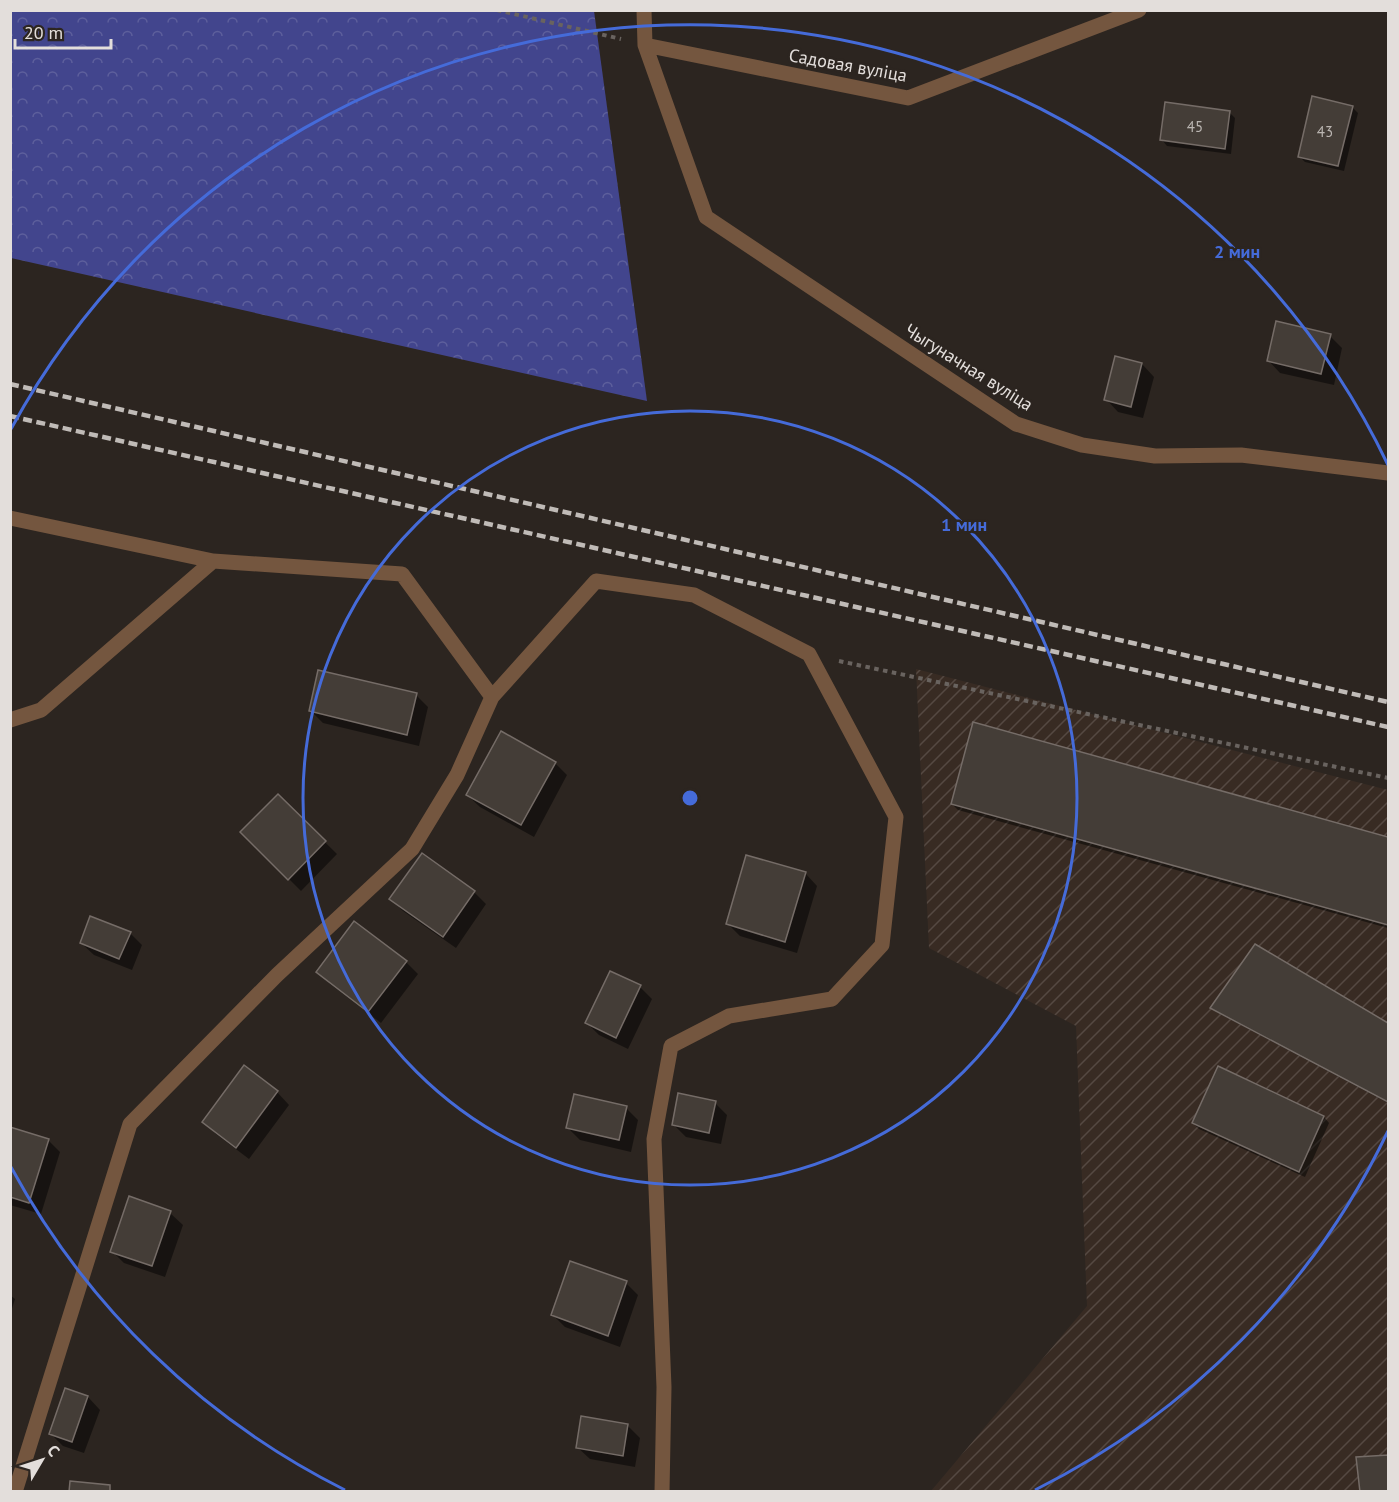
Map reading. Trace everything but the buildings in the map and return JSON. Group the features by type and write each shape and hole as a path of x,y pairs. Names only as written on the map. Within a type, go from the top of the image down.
{"street":[{"path":"644,10 645,45"},
{"name":"Садовая вуліца","path":"645,45 908,98 1139,10"},
{"name":"Чыгуначная вуліца","path":"645,45 706,217 1016,424 1082,445 1155,456 1240,455 1389,473"},
{"path":"10,518 213,561 402,574 492,697"},
{"path":"10,720 41,710 213,561"},
{"path":"15,1491 130,1124 277,975 412,849 457,775 492,697 597,581 694,595 809,654 896,817 882,945 832,999 729,1016 671,1046 654,1139 664,1387 662,1491"}],"path":[{"path":"497,10 645,45"},
{"path":"809,654 1389,778"}],"shaded area":[{"path":"916,669 1388,790 1388,1491 931,1491 1087,1306 1076,1026 929,948"}],"green space":[{"path":"11,10 594,11 647,401 11,258"}],"railway":[{"path":"10,384 1388,702"},
{"path":"10,416 1388,727"}]}
